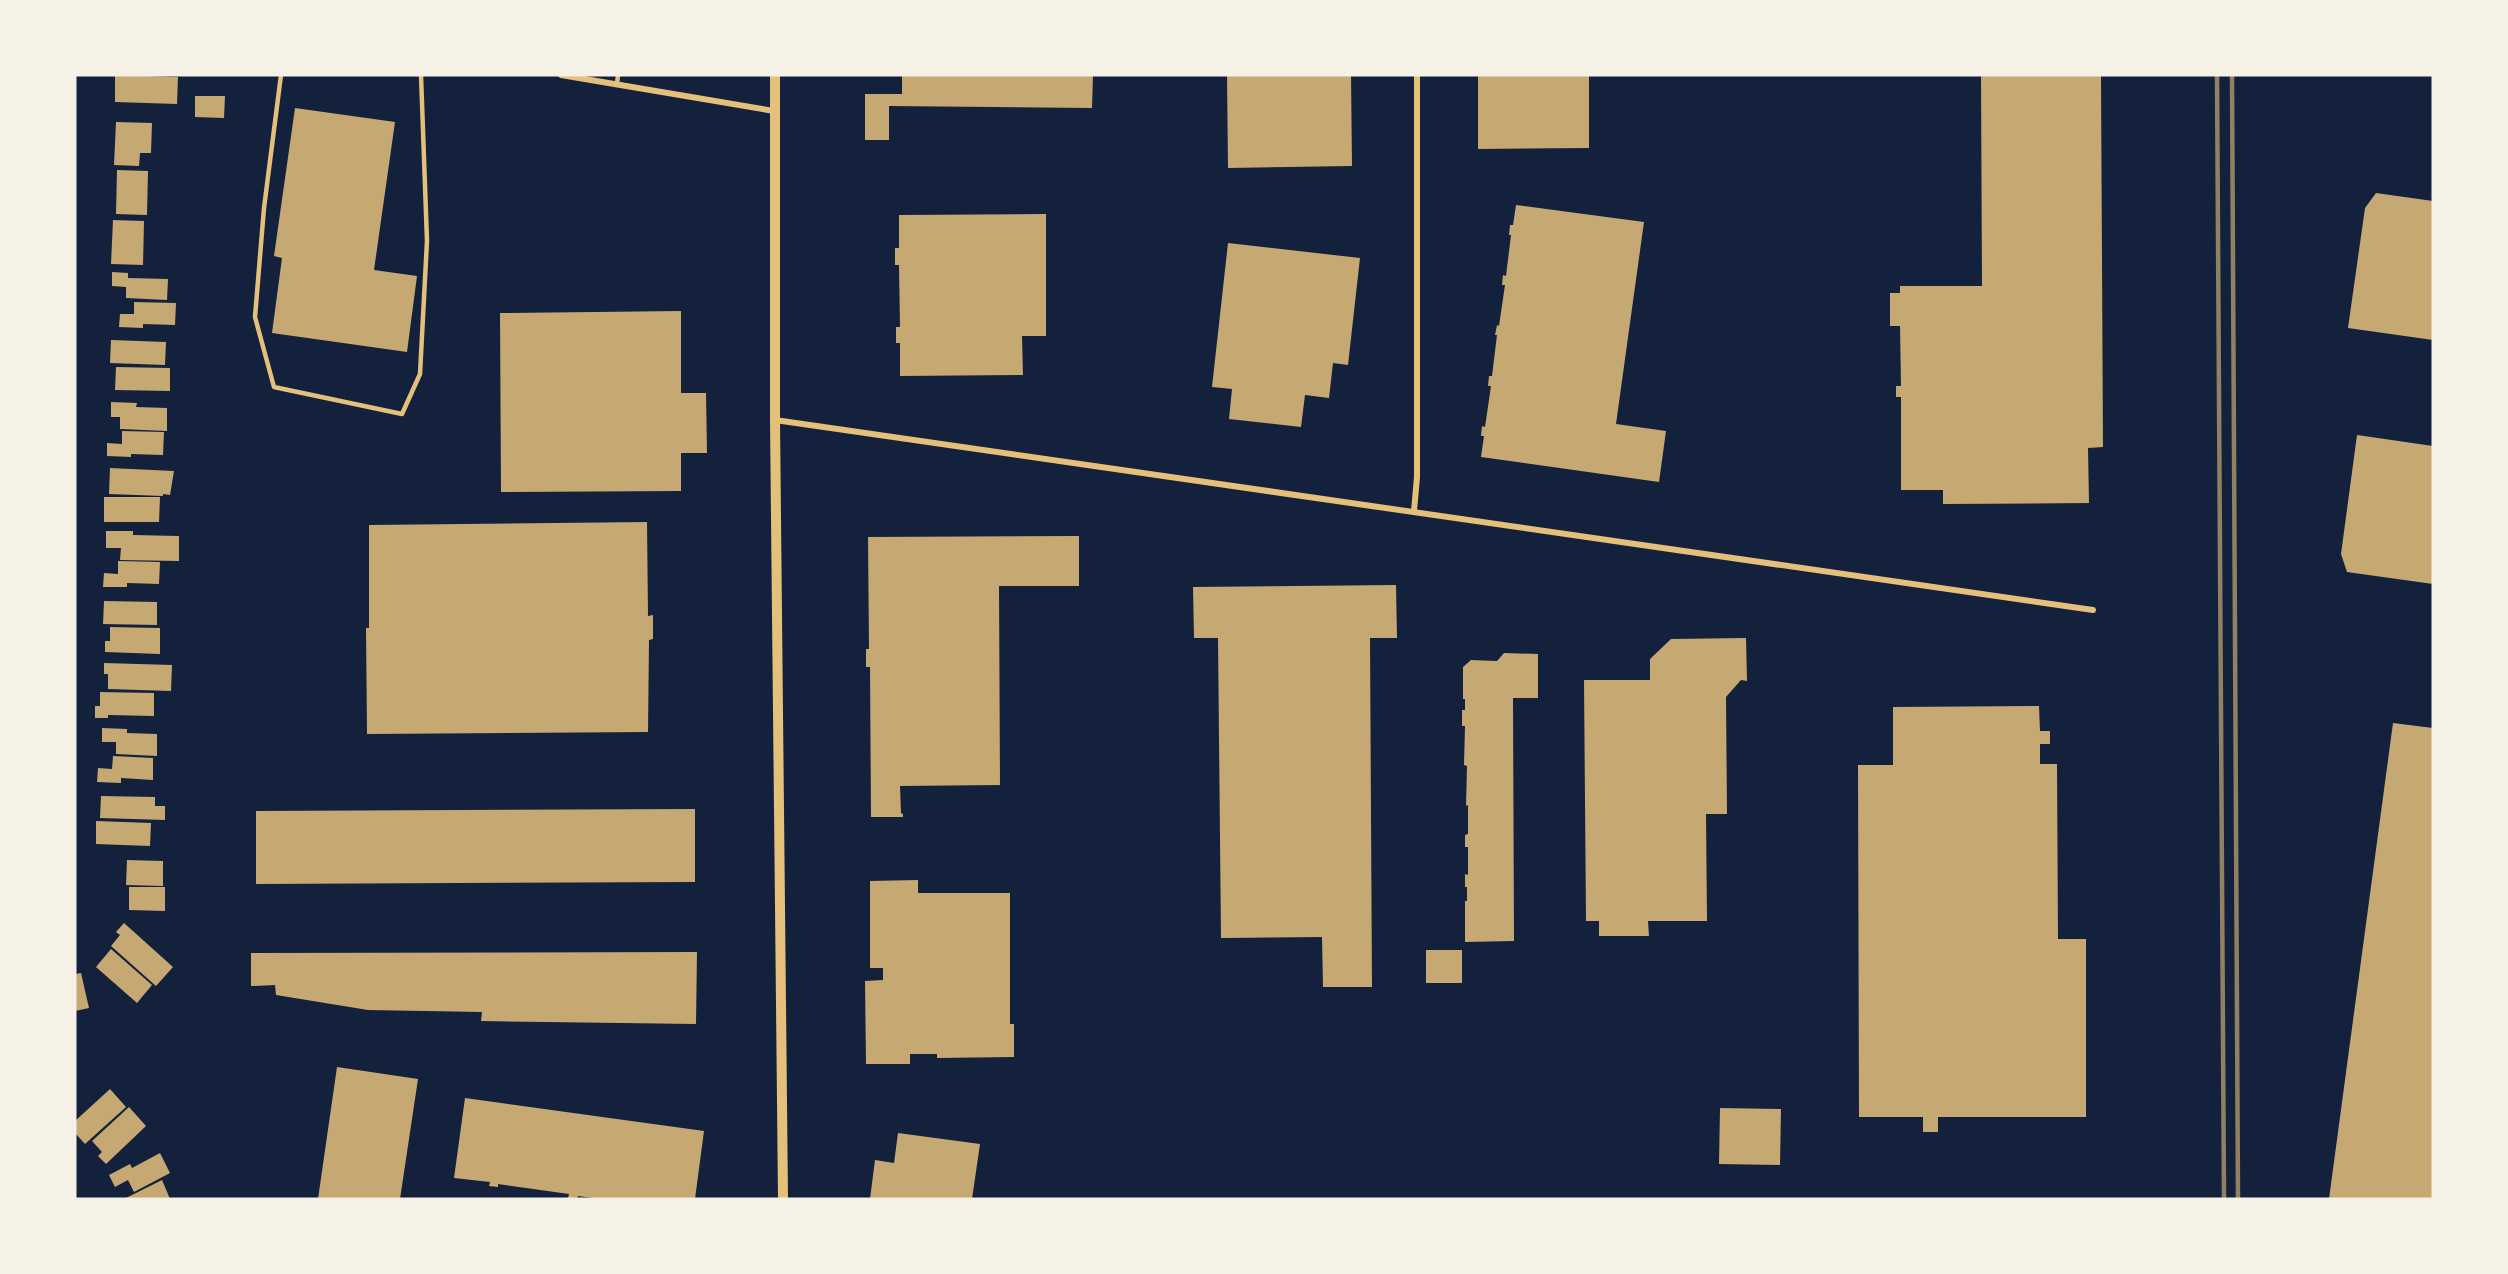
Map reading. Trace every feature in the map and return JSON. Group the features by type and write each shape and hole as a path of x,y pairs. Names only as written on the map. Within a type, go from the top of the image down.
{"street":[{"path":"561,75 774,111"},
{"path":"775,75 775,420 783,1199"},
{"path":"1414,511 1417,477 1417,75"},
{"path":"775,420 2093,610"}],"lane":[{"path":"281,75 264,208 255,317 274,387 402,414 420,374 427,241 421,75"},
{"path":"617,84 618,75"}],"building":[{"path":"115,75 178,77 177,104 115,102"},
{"path":"902,75 1093,75 1092,108 889,106 889,140 865,140 865,94 902,94"},
{"path":"1227,75 1351,75 1352,166 1228,168"},
{"path":"1478,75 1589,75 1589,148 1478,149"},
{"path":"1981,75 2101,75 2103,447 2088,448 2089,503 1943,504 1943,490 1901,490 1901,397 1896,397 1896,386 1901,386 1900,326 1890,326 1890,293 1900,293 1900,286 1982,286"},
{"path":"195,96 225,96 224,118 195,117"},
{"path":"295,108 395,122 374,270 417,276 407,352 272,333 282,258 274,256"},
{"path":"116,122 152,123 151,153 140,153 139,166 114,165"},
{"path":"117,170 148,171 147,215 116,214"},
{"path":"2376,193 2433,201 2433,340 2348,328 2365,208"},
{"path":"1516,205 1644,222 1616,424 1666,431 1659,482 1481,457 1484,436 1481,436 1482,426 1485,427 1491,386 1488,386 1489,376 1492,376 1497,335 1495,335 1497,325 1499,326 1505,285 1502,285 1503,275 1506,276 1510,225 1513,225"},
{"path":"1046,214 1046,336 1022,336 1023,375 900,376 900,343 896,343 896,327 900,327 899,265 895,265 895,248 899,248 899,215"},
{"path":"113,220 144,221 143,265 111,264"},
{"path":"1228,243 1360,258 1348,365 1333,363 1329,398 1305,395 1301,427 1229,419 1232,389 1212,387"},
{"path":"112,272 128,273 128,278 168,279 167,300 126,298 126,287 112,286"},
{"path":"134,302 176,303 175,325 143,324 143,328 119,327 120,314 134,314"},
{"path":"681,311 681,393 706,393 707,453 681,453 681,491 501,492 500,313"},
{"path":"111,340 166,342 165,365 110,363"},
{"path":"116,367 170,368 170,391 115,390"},
{"path":"111,402 137,403 136,407 167,408 167,431 120,429 120,417 111,417"},
{"path":"122,431 164,432 163,455 107,456 107,443 122,444"},
{"path":"2357,435 2433,446 2433,584 2347,572 2341,554"},
{"path":"110,468 174,471 170,495 109,494"},
{"path":"104,497 160,497 159,522 104,522"},
{"path":"647,522 648,616 653,615 653,639 649,640 648,732 367,734 366,628 369,628 369,525"},
{"path":"106,531 133,531 133,535 179,536 179,561 120,560 121,548 106,548"},
{"path":"1079,536 1079,586 999,586 1000,785 900,786 903,817 871,817 870,667 866,667 866,649 869,649 868,537"},
{"path":"118,561 160,562 159,584 127,583 127,587 103,587 104,573 118,574"},
{"path":"1396,585 1397,638 1370,638 1372,987 1323,987 1322,937 1221,938 1218,638 1194,638 1193,587"},
{"path":"104,601 157,602 157,625 103,624"},
{"path":"110,627 160,628 160,654 105,652 105,641 110,641"},
{"path":"1746,638 1747,681 1741,680 1726,697 1727,814 1706,814 1707,921 1648,921 1649,936 1599,936 1599,921 1586,921 1584,680 1650,680 1650,659 1671,639"},
{"path":"1504,653 1538,654 1538,698 1513,698 1514,941 1465,942 1467,887 1465,887 1465,874 1468,875 1468,847 1465,847 1465,835 1468,834 1468,805 1466,806 1467,766 1464,765 1465,726 1462,726 1462,710 1465,710 1463,667 1471,660 1497,661"},
{"path":"104,663 172,665 171,691 108,689 108,674 104,674"},
{"path":"100,692 154,693 154,716 108,715 108,718 95,718 95,706 100,706"},
{"path":"2039,706 2040,731 2050,731 2050,744 2040,744 2040,764 2057,764 2058,939 2086,939 2086,1117 1938,1117 1938,1132 1923,1132 1923,1117 1859,1117 1858,765 1893,765 1893,707"},
{"path":"2393,723 2433,728 2433,1199 2329,1199"},
{"path":"102,728 127,729 127,733 157,734 157,756 116,754 116,742 102,742"},
{"path":"113,756 153,758 153,780 121,778 121,783 97,782 98,768 112,769"},
{"path":"101,796 155,797 155,806 165,806 165,820 100,818"},
{"path":"695,809 695,882 256,884 256,811"},
{"path":"96,821 151,823 150,846 96,844"},
{"path":"127,860 163,861 163,886 126,885"},
{"path":"918,880 918,893 1010,893 1010,1024 1014,1024 1014,1057 937,1058 937,1054 910,1054 910,1064 866,1064 865,981 883,980 883,968 870,968 870,881"},
{"path":"129,887 165,887 165,911 129,910"},
{"path":"124,923 173,967 156,986 111,946 120,935 116,932"},
{"path":"111,949 152,985 137,1003 96,967"},
{"path":"1426,950 1462,950 1462,983 1426,983"},
{"path":"697,952 696,1024 481,1021 482,1012 368,1010 276,995 275,985 251,986 251,953"},
{"path":"81,973 89,1008 75,1011 75,974"},
{"path":"337,1067 418,1079 400,1199 318,1199"},
{"path":"110,1089 126,1107 85,1144 75,1133 75,1121"},
{"path":"465,1098 704,1131 695,1199 602,1199 578,1196 577,1199 568,1198 569,1194 498,1184 498,1187 489,1186 490,1182 454,1178"},
{"path":"129,1107 146,1126 106,1164 98,1156 102,1152 92,1141"},
{"path":"1720,1108 1781,1109 1780,1165 1719,1164"},
{"path":"898,1133 980,1144 972,1199 870,1199 875,1160 894,1163"},
{"path":"160,1153 170,1173 134,1192 128,1180 115,1187 109,1175 130,1164 132,1168"},
{"path":"162,1180 170,1199 124,1199"}],"railway":[{"path":"2217,75 2224,1199"},
{"path":"2232,75 2238,1199"}]}
